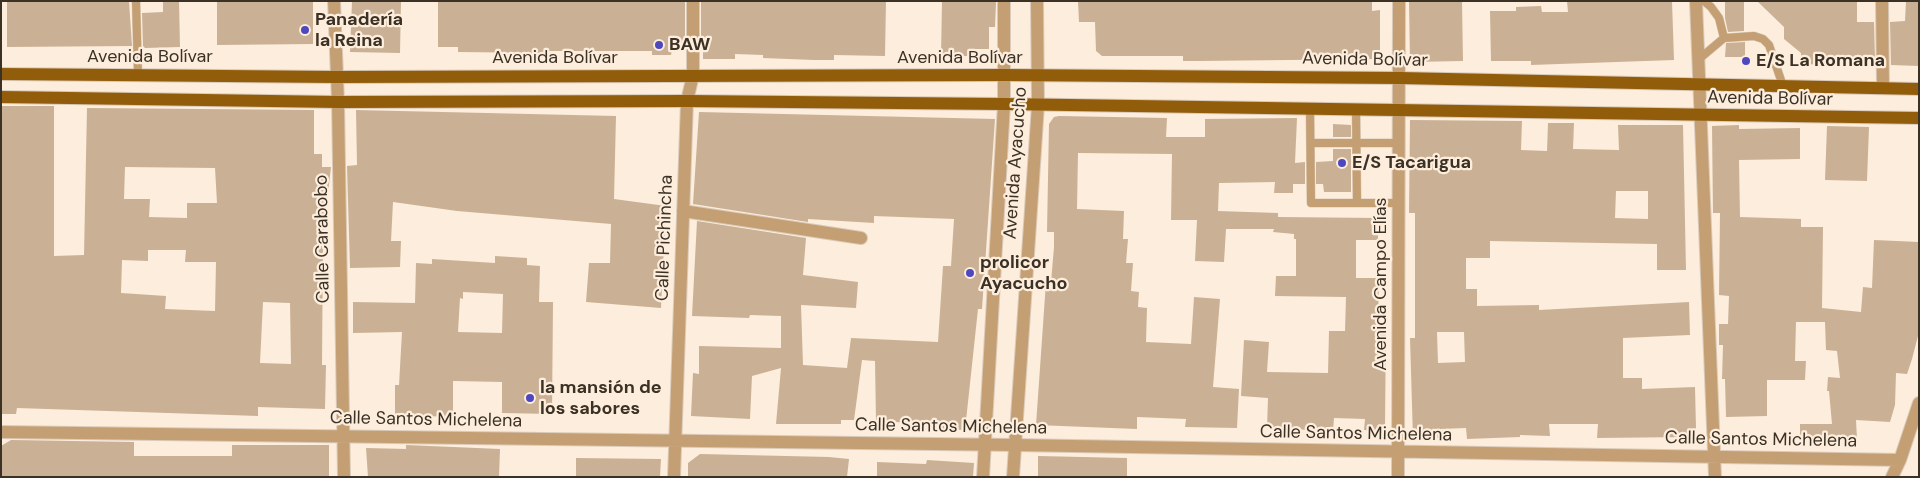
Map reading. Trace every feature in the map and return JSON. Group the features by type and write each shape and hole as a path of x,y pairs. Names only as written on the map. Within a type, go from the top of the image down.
{"main road":[{"name":"Avenida Bolívar","path":"1,74 336,77 1004,75 1400,78 1919,89"},
{"name":"Avenida Bolívar","path":"1,97 338,102 687,101 1004,104 1919,118"}],"street":[{"name":"Calle Carabobo","path":"334,1 338,102 344,477"},
{"name":"Calle Pichincha","path":"674,477 687,101 693,75 693,1"},
{"name":"Avenida Ayacucho","path":"983,477 1004,104 1004,1"},
{"name":"Avenida Ayacucho","path":"1012,477 1038,105 1037,1"},
{"name":"Avenida Campo Elías","path":"1398,477 1399,1"},
{"path":"1696,1 1700,84 1699,116 1716,477"},
{"path":"1882,1 1883,88"},
{"path":"683,211 861,238"},
{"path":"1892,477 1900,460 1919,402"},
{"name":"Calle Santos Michelena","path":"1,432 1014,445 1900,460"}],"lane":[{"path":"136,1 138,74"},
{"path":"1704,1 1719,18 1724,38"},
{"path":"1699,59 1724,38 1754,36 1766,41 1783,86"},
{"path":"1310,108 1311,203 1398,203"},
{"path":"1356,108 1357,203"},
{"path":"1311,143 1399,143"}],"building":[{"path":"7,1 129,1 132,46 7,47"},
{"path":"163,1 179,1 180,47 145,48 143,46 142,13 163,12"},
{"path":"217,1 313,1 313,44 217,45"},
{"path":"352,1 401,1 400,53 350,52"},
{"path":"438,1 685,1 685,50 672,50 671,55 652,55 652,51 458,52 458,47 438,47"},
{"path":"701,1 886,1 885,56 834,55 834,60 814,60 763,58 763,55 735,54 735,59 703,59 703,50 701,50"},
{"path":"942,1 996,1 995,27 989,27 989,49 968,49 968,56 941,56"},
{"path":"1078,1 1372,1 1372,11 1380,10 1380,59 1183,61 1183,56 1102,56 1096,51 1095,22 1079,22"},
{"path":"1409,1 1462,1 1463,61 1410,62"},
{"path":"1567,1 1672,1 1674,60 1531,65 1531,61 1491,61 1490,11 1516,11 1516,7 1541,6 1542,12 1568,12"},
{"path":"1725,1 1744,1 1744,31 1728,32 1725,18"},
{"path":"1757,1 1857,1 1857,22 1874,22 1875,60 1867,66 1801,64 1801,53 1784,39 1784,27"},
{"path":"1906,1 1919,1 1919,66 1891,65 1890,22 1905,21"},
{"path":"1745,42 1745,57 1725,57 1726,43"},
{"path":"2,106 54,106 54,256 84,255 87,108 314,110 314,154 322,154 322,167 331,167 323,238 322,365 326,365 325,409 258,407 258,416 17,408 16,414 1,414","holes":["125,167 215,168 217,203 187,203 187,218 149,217 150,199 124,199","148,250 186,250 185,262 216,262 215,311 165,309 166,296 121,293 122,260 148,261","263,302 290,303 291,364 260,363"]},
{"path":"356,110 616,116 614,199 666,206 661,308 586,302 589,263 610,263 611,224 457,211 393,202 391,241 401,241 400,267 350,268 347,166 357,165"},
{"path":"699,112 995,119 982,309 978,309 965,430 932,429 933,424 876,421 875,361 862,360 854,420 841,420 841,424 776,424 781,368 752,376 750,419 691,416 693,373 699,374 699,346 781,348 781,316 750,315 749,318 692,316 697,221 806,238 803,275 858,282 856,308 801,305 803,365 847,368 851,338 938,342 943,266 951,266 954,219 874,216 874,223 808,219 808,222 693,204"},
{"path":"1054,117 1167,118 1166,137 1205,137 1205,119 1297,118 1295,163 1305,162 1305,184 1293,184 1293,193 1274,193 1275,182 1219,183 1218,211 1278,213 1278,217 1378,218 1378,240 1356,240 1356,278 1379,278 1378,326 1386,326 1385,425 1381,431 1364,430 1365,419 1334,418 1333,431 1267,428 1268,398 1241,396 1244,340 1269,342 1267,372 1328,373 1329,331 1345,331 1346,297 1275,296 1276,276 1296,276 1296,239 1294,239 1294,234 1273,232 1274,229 1226,229 1224,262 1195,261 1197,220 1171,220 1172,154 1078,153 1077,209 1124,211 1123,239 1128,239 1126,263 1133,263 1131,291 1139,292 1138,307 1147,308 1146,342 1191,344 1194,297 1220,299 1213,387 1239,389 1237,428 1185,427 1186,419 1137,417 1137,429 1036,425 1046,282 1051,282 1054,247 1054,232 1047,232 1049,124"},
{"path":"1410,120 1522,121 1521,150 1547,151 1548,123 1574,123 1573,149 1619,150 1618,125 1683,125 1686,270 1657,270 1657,244 1490,241 1490,258 1466,258 1466,289 1477,289 1477,306 1539,305 1539,310 1689,302 1690,335 1623,338 1623,378 1642,378 1642,389 1695,387 1696,428 1689,437 1597,438 1598,424 1549,424 1550,436 1520,435 1520,437 1467,439 1466,428 1439,429 1440,438 1413,439 1410,338 1415,338 1415,213 1409,213","holes":["1616,191 1648,191 1648,219 1615,218","1437,332 1464,332 1465,362 1438,363"]},
{"path":"1333,124 1351,125 1351,137 1333,137"},
{"path":"1739,125 1739,129 1800,128 1800,159 1739,160 1740,217 1801,219 1801,227 1823,227 1822,308 1861,312 1863,287 1872,288 1874,240 1919,242 1919,332 1912,359 1907,374 1896,373 1895,405 1890,422 1856,420 1857,439 1800,439 1800,424 1832,424 1829,391 1827,391 1828,377 1840,378 1837,351 1826,350 1825,322 1796,322 1795,361 1806,361 1805,380 1767,380 1767,416 1726,417 1725,379 1722,379 1723,345 1719,345 1719,324 1728,324 1729,296 1719,295 1720,213 1713,213 1712,126"},
{"path":"1827,126 1869,127 1867,181 1825,180"},
{"path":"1333,149 1351,149 1351,192 1324,192 1323,184 1316,184 1316,162 1333,161"},
{"path":"495,256 527,258 527,265 540,266 539,302 553,302 552,414 502,413 502,382 453,381 453,417 395,415 395,385 399,385 402,332 353,333 353,302 415,303 416,263 432,264 432,259 495,263","holes":["463,292 503,294 502,333 458,332 460,298 463,299"]},
{"path":"11,440 134,442 134,456 232,456 232,445 329,445 329,477 1,477 1,446"},
{"path":"406,445 500,449 499,477 368,477 366,448 406,449"},
{"path":"700,454 849,459 847,477 688,477 688,463"},
{"path":"1038,456 1127,458 1127,477 1038,477"},
{"path":"576,458 661,459 660,477 576,477"},
{"path":"927,460 974,463 973,477 877,477 877,462 926,464"}],"place":[{"name":"Panadería la Reina","path":"305,30"},
{"name":"BAW","path":"659,45"},
{"name":"E/S La Romana","path":"1746,61"},
{"name":"E/S Tacarigua","path":"1342,163"},
{"name":"prolicor Ayacucho","path":"970,273"},
{"name":"la mansión de los sabores","path":"530,398"}]}
